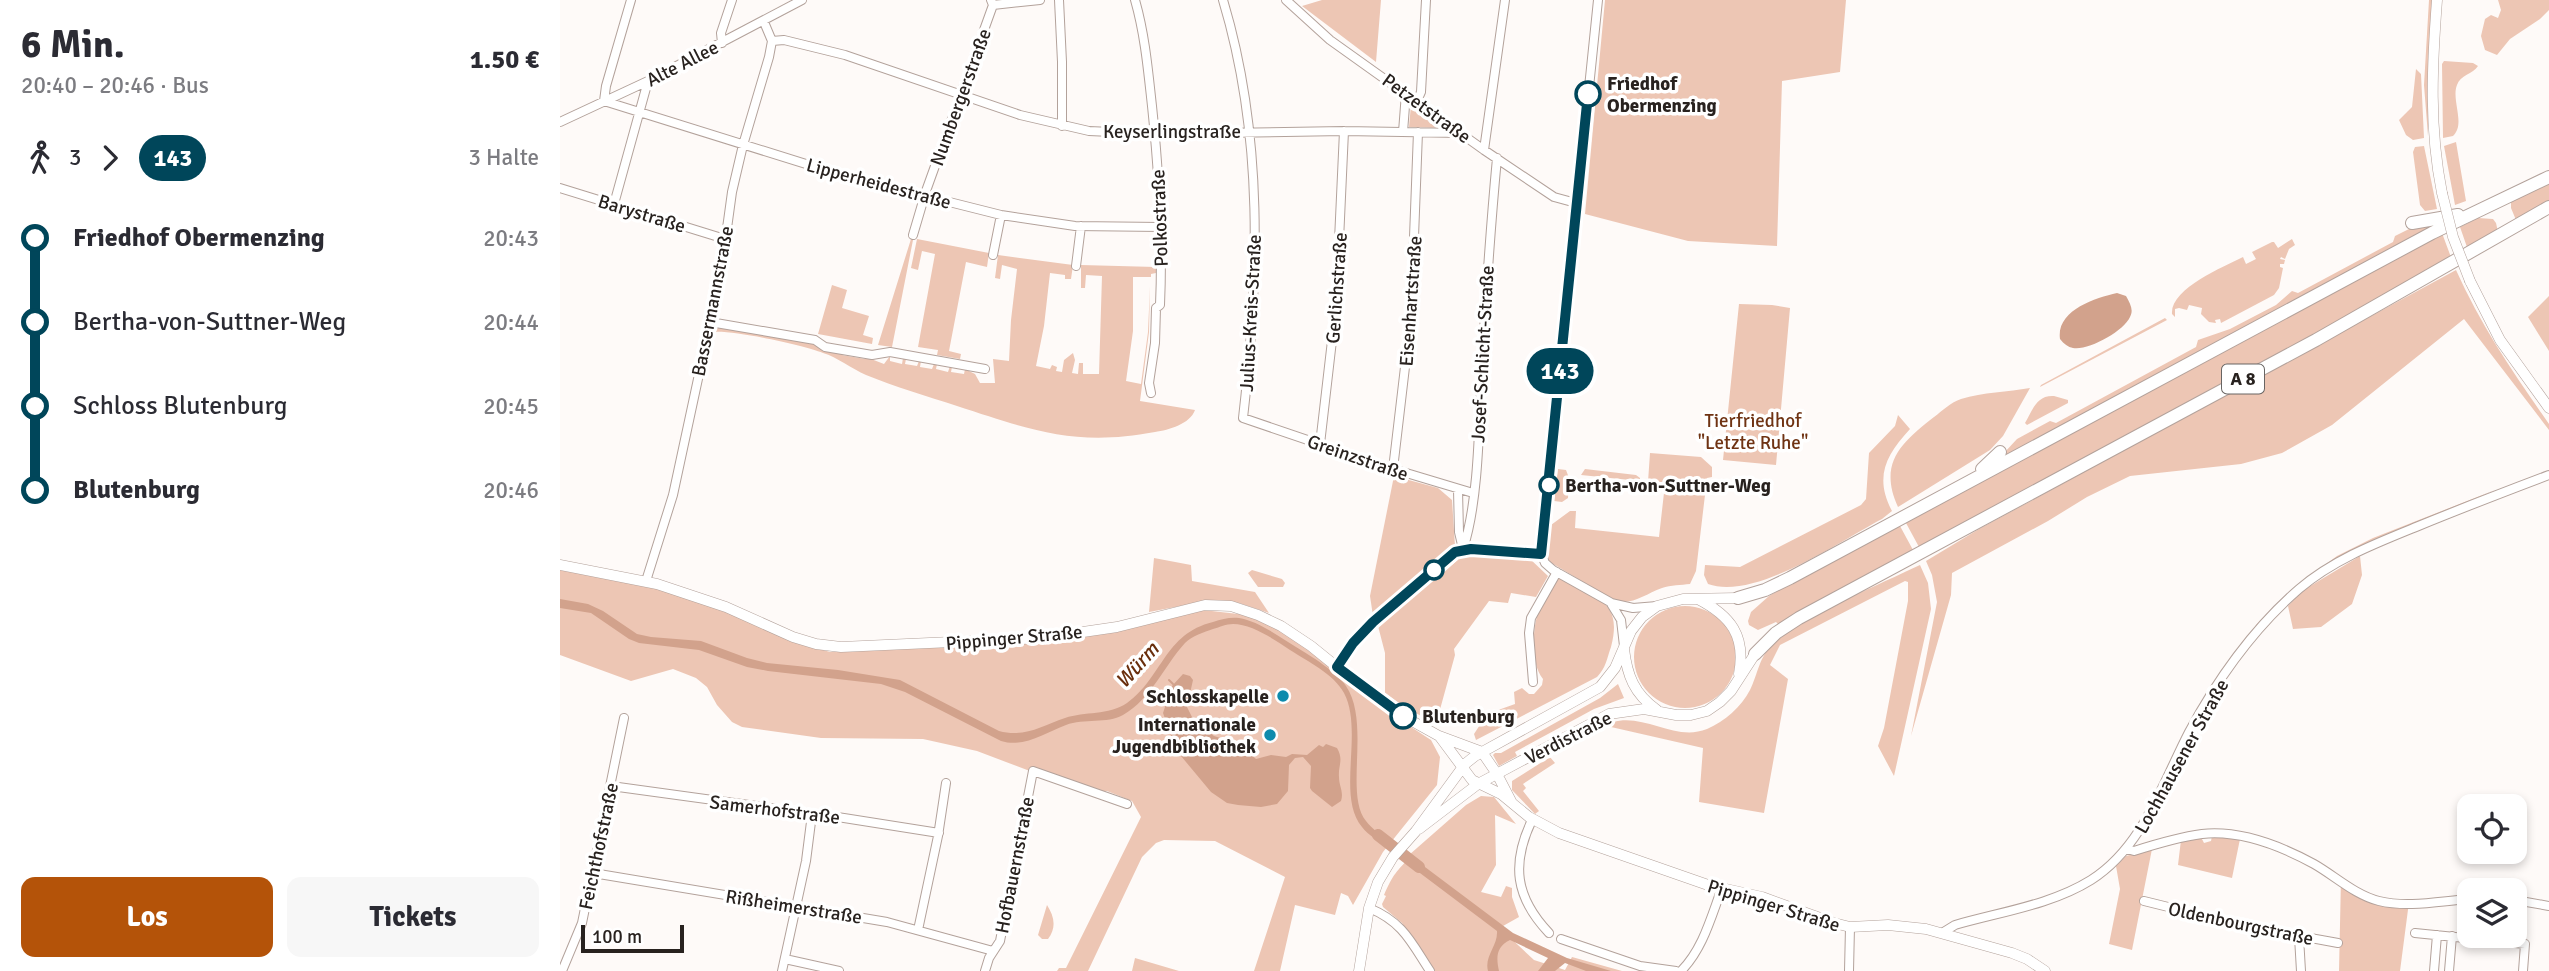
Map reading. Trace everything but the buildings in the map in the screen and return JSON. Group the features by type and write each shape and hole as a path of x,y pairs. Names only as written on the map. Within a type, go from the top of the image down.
{"highway":[{"name":"A 8","path":"1738,597 1765,590 1790,578 2432,233 2549,177"},
{"name":"A 8","path":"1755,654 1776,633 1799,618 2327,334 2549,207"},
{"path":"2412,223 2475,212"},
{"path":"1972,480 2000,452"}],"main road":[{"path":"2437,0 2431,91 2435,160 2453,237 2470,281 2500,340 2549,408"},
{"name":"Pippinger Straße","path":"560,565 646,581 726,607 793,637 816,644 841,647 1042,638 1117,627 1205,605 1231,606 1280,626 1311,646 1393,710 1439,736 1482,752 1512,803"},
{"path":"1657,606 1670,601 1738,597"},
{"path":"1697,599 1719,611 1735,630 1741,653 1739,678"},
{"name":"Verdistraße","path":"1416,831 1461,768 1482,752 1600,687 1615,668 1631,631 1642,617 1657,606"},
{"path":"1624,648 1630,679 1637,692 1661,712"},
{"name":"Verdistraße","path":"1359,971 1369,908 1378,882 1393,857 1416,831 1478,784 1609,714 1644,709 1692,715 1707,710 1720,702 1755,654"},
{"name":"Pippinger Straße","path":"1439,736 1461,768 1478,784 1494,791 1532,820 1559,833 1626,858 1721,888 1762,897 1850,927 1906,925 1942,933 2012,953 2045,971"}],"street":[{"path":"604,101 631,0"},
{"path":"722,43 721,33 732,0"},
{"name":"Alte Allee","path":"560,122 648,81 802,0"},
{"path":"992,3 1040,0"},
{"path":"1059,0 1062,126"},
{"name":"Polkostraße","path":"1135,0 1141,20 1155,134 1161,227 1160,305 1156,308 1155,343 1149,383 1151,393"},
{"name":"Julius-Kreis-Straße","path":"1223,0 1234,44 1249,131 1256,247 1255,293 1243,418"},
{"name":"Petzetstraße","path":"1286,0 1330,40 1484,150 1554,197 1576,203"},
{"path":"1417,101 1421,92 1426,0"},
{"path":"1484,150 1504,0"},
{"path":"1598,0 1541,554 1545,564 1610,603 1633,608 1657,606"},
{"name":"Numbergerstraße","path":"913,235 992,3"},
{"path":"764,22 772,41"},
{"name":"Keyserlingstraße","path":"772,41 784,40 845,55 1020,115 1089,131 1155,134 1249,131 1460,133"},
{"name":"Bassermannstraße","path":"646,581 673,495 721,272 724,239 743,145 772,41"},
{"path":"614,204 648,81"},
{"path":"1404,132 1406,93"},
{"name":"Lipperheidestraße","path":"604,101 743,145 924,197 1001,215 1081,226 1161,227"},
{"name":"Gerlichstraße","path":"1320,444 1336,306 1344,131"},
{"name":"Eisenhartstraße","path":"1393,469 1410,316 1418,132"},
{"name":"Josef-Schlicht-Straße","path":"1463,549 1472,493 1480,407 1488,249 1497,158"},
{"name":"Barystraße","path":"560,188 724,239"},
{"path":"993,255 1001,215"},
{"path":"1076,266 1081,226"},
{"path":"710,322 815,340 825,347 872,355 891,352 985,369"},
{"name":"Greinzstraße","path":"1243,418 1472,493"},
{"name":"Lochhausener Straße","path":"1942,933 1955,925 2073,890 2106,870 2127,849 2147,817 2189,732 2209,699 2264,623 2322,572 2365,548 2549,475"},
{"path":"1458,490 1459,540 1463,549"},
{"path":"1337,667 1353,643 1373,622 1427,575 1463,549 1541,554"},
{"path":"1533,682 1529,633 1531,618 1557,572"},
{"path":"1610,603 1621,620 1624,648"},
{"name":"Feichthofstraße","path":"563,970 582,923 624,718"},
{"name":"Hofbauernstraße","path":"985,971 1000,941 1032,771 1127,804"},
{"path":"918,930 939,833 946,783"},
{"name":"Samerhofstraße","path":"611,786 939,833"},
{"path":"782,971 806,861 812,814"},
{"path":"1532,820 1518,859 1519,882 1536,919 1549,933"},
{"path":"2127,849 2134,851 2201,834 2223,834 2248,838 2278,848 2313,864 2376,900 2410,904 2457,899"},
{"name":"Rißheimerstraße","path":"593,873 887,922 993,951"},
{"path":"1681,971 1692,960 1699,946 1721,888"},
{"name":"Oldenbourgstraße","path":"2144,901 2299,937 2338,943"},
{"path":"2527,902 2549,906"},
{"path":"1369,908 1385,915 1403,929 1430,971"},
{"path":"1849,971 1850,927"},
{"path":"2415,933 2525,944 2523,971"},
{"path":"2434,971 2437,935"},
{"path":"2449,971 2452,936"},
{"path":"2299,937 2301,971"},
{"path":"1561,939 1640,966 1676,971"},
{"path":"785,960 839,971"}],"green space":[{"path":"1322,0 1381,0 1376,62 1302,6"},
{"name":"Friedhof Obermenzing","path":"1605,0 1846,0 1840,72 1782,81 1777,246 1688,241 1585,214"},
{"path":"2429,0 2433,0 2428,65 2428,136 2424,85"},
{"path":"2498,0 2549,0 2549,10 2510,39 2497,55 2485,50 2481,36 2485,19 2491,15 2498,18 2501,10"},
{"path":"2444,61 2473,63 2478,66 2459,82 2456,91 2457,131 2453,136 2443,138 2442,64"},
{"path":"2416,69 2421,74 2424,138 2413,140 2406,135 2399,120 2412,107"},
{"path":"1411,105 1443,128 1409,127"},
{"path":"2456,142 2466,201 2455,205 2444,146"},
{"path":"2424,146 2437,209 2425,211 2420,205 2413,152 2415,147"},
{"path":"2549,182 2549,200 2516,220 2511,200"},
{"path":"2478,218 2493,219 2498,232 2468,250 2460,227"},
{"path":"2433,226 2007,455 2004,453 2017,439 2050,421 2056,423 2196,347 2198,340 2230,329 2276,305 2292,291 2298,293 2393,242 2395,236 2413,227"},
{"path":"2442,233 2452,260 1919,547 1906,523 1915,518 1915,515"},
{"path":"911,239 913,240 892,347 878,345"},
{"path":"917,239 989,253 987,267 966,262 949,351 961,354 960,359 937,355 938,350 918,347 935,254 922,251 918,270 911,268"},
{"path":"2292,239 2295,245 2289,249 2285,259 2280,259 2285,260 2284,264 2280,264 2283,268 2279,288 2274,295 2221,323 2220,319 2215,320 2216,323 2209,322 2201,314 2202,308 2189,305 2187,310 2175,309 2175,317 2172,314 2179,296 2199,280 2243,257 2246,264 2256,259 2252,252 2272,242 2278,248"},
{"path":"998,255 1073,265 1071,279 1065,279 1065,275 1050,273 1036,366 1050,369 1052,365 1057,367 1056,371 1062,372 1064,360 1073,353 1075,360 1072,373 1078,374 1079,363 1083,363 1083,374 1099,374 1102,276 1086,275 1085,288 1081,288 1081,265 1156,267 1156,273 1151,274 1151,277 1133,277 1133,331 1126,381 1141,384 1148,332 1150,286 1149,332 1140,401 1195,410 1189,419 1172,428 1127,436 1101,438 1054,434 888,384 813,350 785,342 713,332 720,327 813,343 842,355 866,357 884,364 890,356 890,361 902,364 903,358 906,359 905,364 917,366 921,361 920,367 932,369 934,364 937,364 936,369 948,372 950,366 951,372 964,374 965,369 975,374 980,383 995,383 993,359 1009,361 1017,269 1002,265 1000,279 995,278"},
{"path":"2456,270 2487,330 2549,424 2549,430 2464,319 2332,425 2282,453 2241,464 2130,476 2087,497 1952,573 1951,595 1911,736 1937,602 1932,575 1926,561 1979,529"},
{"path":"832,285 847,290 842,308 869,316 863,335 873,338 872,344 818,334"},
{"path":"2549,296 2549,351 2528,317"},
{"name":"Tierfriedhof \"Letzte Ruhe\"","path":"1739,304 1790,308 1776,465 1723,460"},
{"path":"2165,318 2167,320 2040,387 2041,385"},
{"path":"2030,388 2003,436 1990,450 1898,507 1892,492 1892,466 1896,455 1912,436 1957,400"},
{"path":"2054,396 2068,400 2068,403 2027,425 2025,423 2039,401"},
{"path":"1898,415 1910,429 1889,457 1885,467 1884,488 1892,511 1821,554 1773,577 1727,587 1708,584 1704,575 1705,565 1740,567 1861,505 1866,499 1869,453 1895,426"},
{"path":"1650,453 1701,457 1712,467 1712,477 1707,478 1696,571 1690,584 1665,587 1634,600 1615,601 1550,562 1548,558 1551,525 1570,511 1576,511 1575,528 1659,537 1665,484 1648,482"},
{"path":"1558,469 1566,470 1569,478 1568,498 1562,502 1554,501"},
{"path":"1585,469 1636,475 1640,481 1581,475"},
{"path":"1394,476 1438,488 1452,500 1455,546 1373,616 1370,596"},
{"path":"2495,490 2338,559 2240,648 2257,624 2295,587 2337,556 2373,538"},
{"path":"1900,526 1913,550 1902,558 1778,624 1776,622 1758,630 1749,625 1751,612 1769,596"},
{"path":"1464,554 1529,558 1548,576 1536,597 1511,593 1508,603 1489,601 1454,649 1455,655 1436,724 1385,693 1385,653 1378,626 1439,572 1441,575"},
{"path":"2360,556 2362,575 2352,604 2321,627 2293,629 2288,606 2302,591"},
{"path":"1154,558 1191,565 1192,581 1255,592 1269,613 1239,603 1212,600 1149,612"},
{"path":"1920,565 1928,583 1931,609 1894,776 1878,746 1884,728 1908,601 1908,582 1905,581 1780,645 1770,665 1788,679 1764,813 1699,802 1703,748 1611,727 1613,722 1625,720 1683,732 1695,732 1714,726 1742,702 1750,690 1759,665 1774,643 1825,610"},
{"path":"560,569 649,586 715,607 793,641 830,652 1003,644 1203,610 1247,615 1273,626 1300,643 1368,699 1431,740 1440,757 1437,785 1383,852 1353,905 1348,896 1341,893 1335,915 1295,905 1280,971 1254,971 1285,877 1215,841 1164,840 1156,843 1142,857 1088,971 1057,971 1059,968 1066,968 1141,817 1132,801 1107,791 1093,795 977,751 923,739 821,738 742,727 732,722 717,705 707,687 696,678 673,669 631,681 560,655"},
{"path":"1252,570 1282,579 1285,583 1283,587 1258,587 1248,573"},
{"path":"1558,579 1563,579 1596,597 1610,611 1614,632 1600,674 1476,740 1474,734 1487,714 1515,704 1514,692 1522,688 1529,694 1534,694 1542,685 1543,679 1536,665 1534,648 1536,620 1544,600"},
{"path":"1685,606 1704,610 1721,621 1732,638 1736,657 1732,676 1721,693 1704,704 1685,708 1666,704 1649,693 1638,676 1634,657 1638,638 1649,621 1666,610"},
{"path":"1618,684 1624,698 1594,709 1515,752 1517,756 1499,766 1493,755 1495,753 1501,753 1600,698"},
{"path":"1550,757 1555,763 1523,784 1526,788 1523,791 1539,811 1535,814 1512,790 1512,781"},
{"path":"1481,796 1494,797 1516,824 1495,815 1496,865 1481,892 1501,897 1506,886 1512,888 1512,897 1519,917 1503,926 1487,916 1534,960 1565,970 1572,957 1622,971 1434,971 1402,923 1383,907 1384,895 1409,855 1466,805"},
{"path":"2212,836 2240,839 2232,878 2178,865 2181,840 2201,837 2204,843 2211,841"},
{"path":"2152,849 2132,950 2109,944 2120,889 2116,866 2126,856"},
{"path":"2341,878 2376,898 2409,902 2400,971 2339,971"},
{"path":"1047,905 1053,917 1053,926 1048,939 1042,939 1038,935"},
{"path":"1135,958 1179,971 1132,971"}],"shaded area":[{"path":"2117,293 2126,296 2132,309 2130,317 2121,328 2096,343 2080,348 2069,347 2060,339 2060,329 2070,313 2088,302"},
{"path":"560,599 588,604 637,634 701,641 767,663 900,680 999,731 1008,733 1033,730 1065,718 1120,707 1139,693 1184,636 1220,620 1239,618 1254,622 1316,660 1346,686 1357,719 1357,794 1360,809 1368,824 1390,842 1386,847 1370,835 1355,814 1350,781 1352,726 1349,708 1340,686 1312,663 1248,627 1225,625 1195,636 1177,652 1142,700 1117,718 1073,723 1034,739 1010,743 1001,741 905,692 881,684 768,671 747,667 699,650 639,643 591,613 560,608"},
{"path":"1183,674 1193,680 1187,707 1194,721 1214,736 1239,744 1256,759 1271,755 1307,755 1319,745 1323,747 1326,744 1337,748 1340,759 1341,801 1332,807 1312,791 1311,766 1303,757 1295,758 1289,765 1288,791 1277,804 1261,807 1227,803 1211,792 1176,750 1163,713 1172,686"},
{"path":"1409,855 1513,933 1567,958 1611,971 1586,971 1565,963 1555,971 1538,971 1548,958 1510,940 1498,953 1499,971 1488,971 1488,961 1497,931 1404,861"}],"waterway":[{"path":"1169,680 1173,684"},
{"name":"Würm","path":"1378,835 1419,867"}],"bus line":[{"name":"143","path":"1403,716 1337,667 1353,643 1373,622 1455,552 1471,549 1541,554 1588,94"}],"place":[{"name":"Friedhof Obermenzing","path":"1588,94"},
{"name":"Bertha-von-Suttner-Weg","path":"1549,485"},
{"name":"Schlosskapelle","path":"1283,696"},
{"name":"Blutenburg","path":"1403,716"},
{"name":"Internationale Jugendbibliothek","path":"1270,735"}]}
